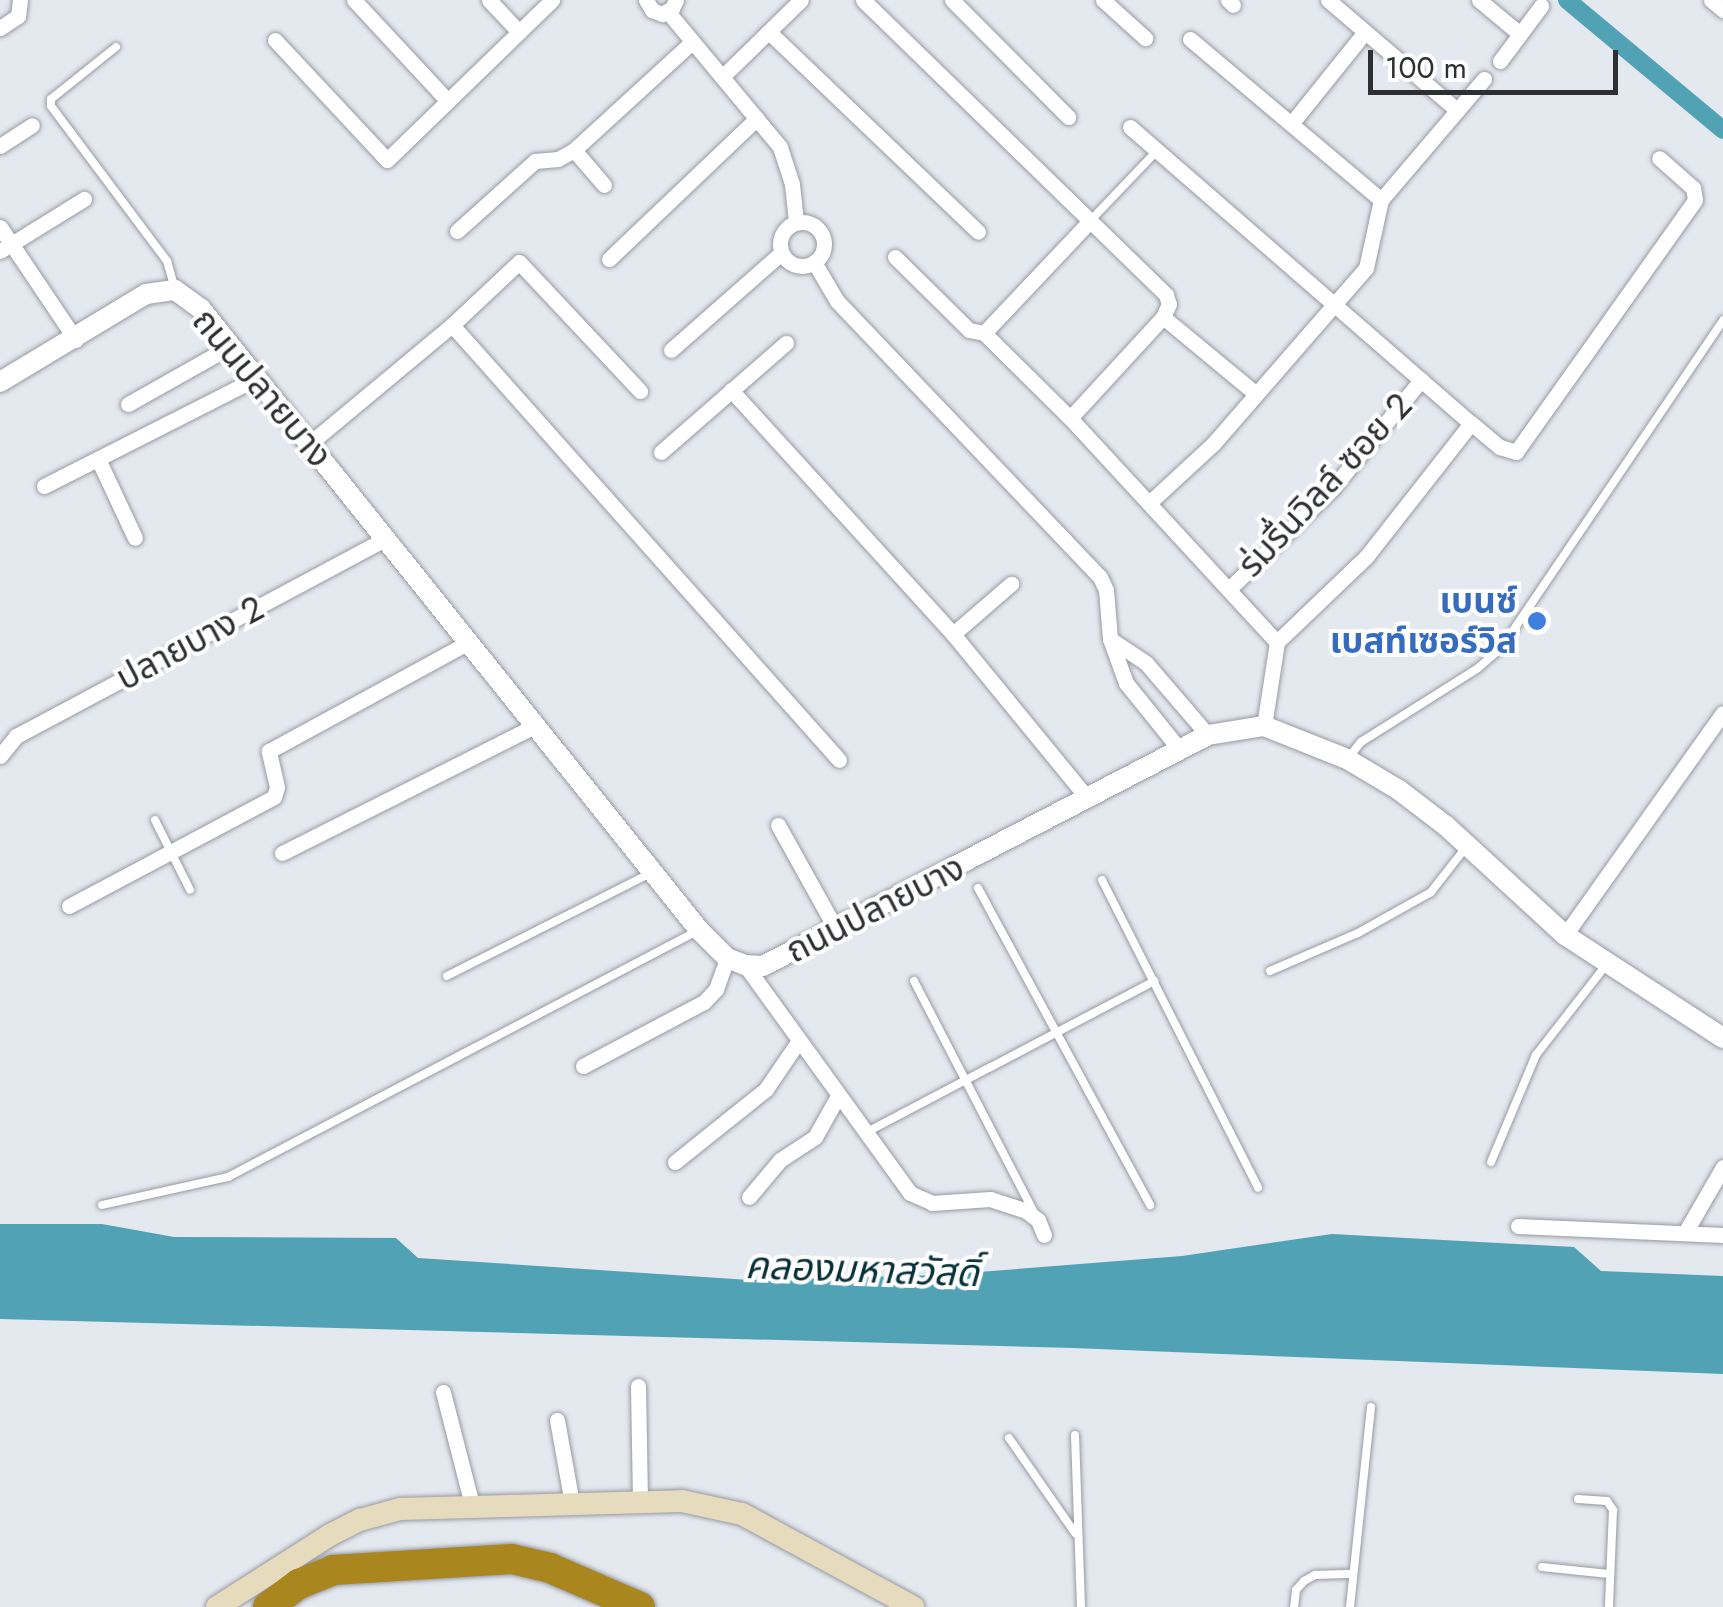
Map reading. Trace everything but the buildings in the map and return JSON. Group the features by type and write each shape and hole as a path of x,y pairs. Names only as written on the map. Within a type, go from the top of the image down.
{"highway":[{"path":"268,1607 299,1584 333,1570 512,1559 550,1568 640,1607"}],"main road":[{"path":"217,1607 360,1520 400,1509 682,1501 742,1514 913,1607"}],"street":[{"path":"0,28 18,16 20,0"},
{"path":"354,0 448,101"},
{"path":"489,0 519,32"},
{"path":"276,40 388,160 552,0"},
{"path":"646,0 656,13 672,6 692,42 780,147 792,184 796,222"},
{"path":"722,77 801,0"},
{"path":"864,0 1166,295 1169,304 1163,317 1070,418"},
{"path":"952,0 1068,117"},
{"path":"1102,0 1144,38"},
{"path":"1328,0 1457,110"},
{"path":"1479,0 1520,34"},
{"path":"1710,0 1723,10"},
{"path":"1500,61 1541,6"},
{"path":"769,32 978,232"},
{"path":"1290,124 1365,32"},
{"path":"1190,39 1381,200"},
{"path":"457,231 535,160 558,159 574,150 692,42"},
{"path":"1149,503 1212,444 1366,268 1381,200 1484,79"},
{"path":"609,259 757,118"},
{"path":"0,146 32,125"},
{"path":"1130,127 1471,423 1510,451 1525,444 1695,200 1693,188 1660,158"},
{"path":"574,150 604,186"},
{"path":"5,247 84,199"},
{"path":"984,332 1090,220"},
{"path":"796,222 811,224 822,235 823,250 814,262 800,266 782,253 780,238 796,222"},
{"path":"0,227 5,247 76,340"},
{"path":"671,350 782,253"},
{"path":"895,258 970,330 984,332 1070,418 1277,642"},
{"path":"309,444 452,325 519,262 640,392"},
{"path":"814,262 837,301 1100,576 1106,590 1110,639 1126,683 1180,750"},
{"name":"ถนนปลายบาง","path":"0,382 76,340 146,294 175,290 201,309 699,930 736,962 763,966 1208,734 1264,726 1347,759 1399,790 1468,846 1565,935 1723,1038"},
{"path":"1163,317 1256,394"},
{"path":"452,325 838,760"},
{"path":"661,452 786,344"},
{"path":"128,404 231,346"},
{"path":"44,486 256,378"},
{"name":"ร่มรื่นวิลล์ ซอย 2","path":"1229,589 1332,489 1421,380"},
{"path":"731,390 953,634 1088,798"},
{"path":"1264,726 1265,696 1277,642 1366,557 1471,423"},
{"path":"98,458 135,538"},
{"name":"ปลายบาง 2","path":"0,756 16,736 386,538"},
{"path":"953,634 1011,584"},
{"path":"1110,639 1146,664 1208,734"},
{"path":"69,906 274,797 277,787 269,750 469,642"},
{"path":"1565,935 1723,713"},
{"path":"282,853 536,725"},
{"path":"778,825 836,929"},
{"path":"583,1066 704,1002 736,962 918,1198 932,1203 990,1200 1041,1227"},
{"path":"674,1162 766,1089 798,1042"},
{"path":"749,1196 780,1160 815,1138 838,1096"},
{"path":"1686,1231 1723,1167"},
{"path":"1518,1226 1723,1235"},
{"path":"638,1386 640,1502"},
{"path":"443,1392 472,1505"},
{"path":"557,1420 572,1503"}],"lane":[{"path":"116,47 51,99 51,106 167,261 175,290"},
{"path":"1090,220 1157,151"},
{"path":"1347,759 1361,742 1478,668 1502,646 1723,320"},
{"path":"156,820 190,890"},
{"path":"1270,971 1358,933 1430,892 1468,846"},
{"path":"448,976 653,872"},
{"path":"1102,880 1258,1188"},
{"path":"978,888 1150,1205"},
{"path":"102,1205 228,1177 699,930"},
{"path":"1490,1162 1536,1055 1606,964"},
{"path":"914,981 1041,1227"},
{"path":"865,1133 1155,982"},
{"path":"1350,1607 1372,1406"},
{"path":"1075,1436 1075,1533 1082,1607"},
{"path":"1009,1438 1075,1533"},
{"path":"1578,1498 1608,1501 1613,1510 1609,1607"},
{"path":"1542,1566 1610,1574"},
{"path":"1294,1607 1296,1590 1304,1581 1315,1575 1353,1574"}],"water":[{"path":"0,1224 102,1224 174,1237 396,1238 418,1258 749,1280 941,1275 1182,1256 1332,1234 1574,1247 1601,1271 1723,1276 1723,1374 1073,1348 0,1319"}],"waterway":[{"path":"1567,0 1723,130"}],"place":[{"name":"เบนซ์ เบสท์เซอร์วิส","path":"1537,621"}],"water label":[{"name":"คลองมหาสวัสดิ์","path":"862,1269"}]}
